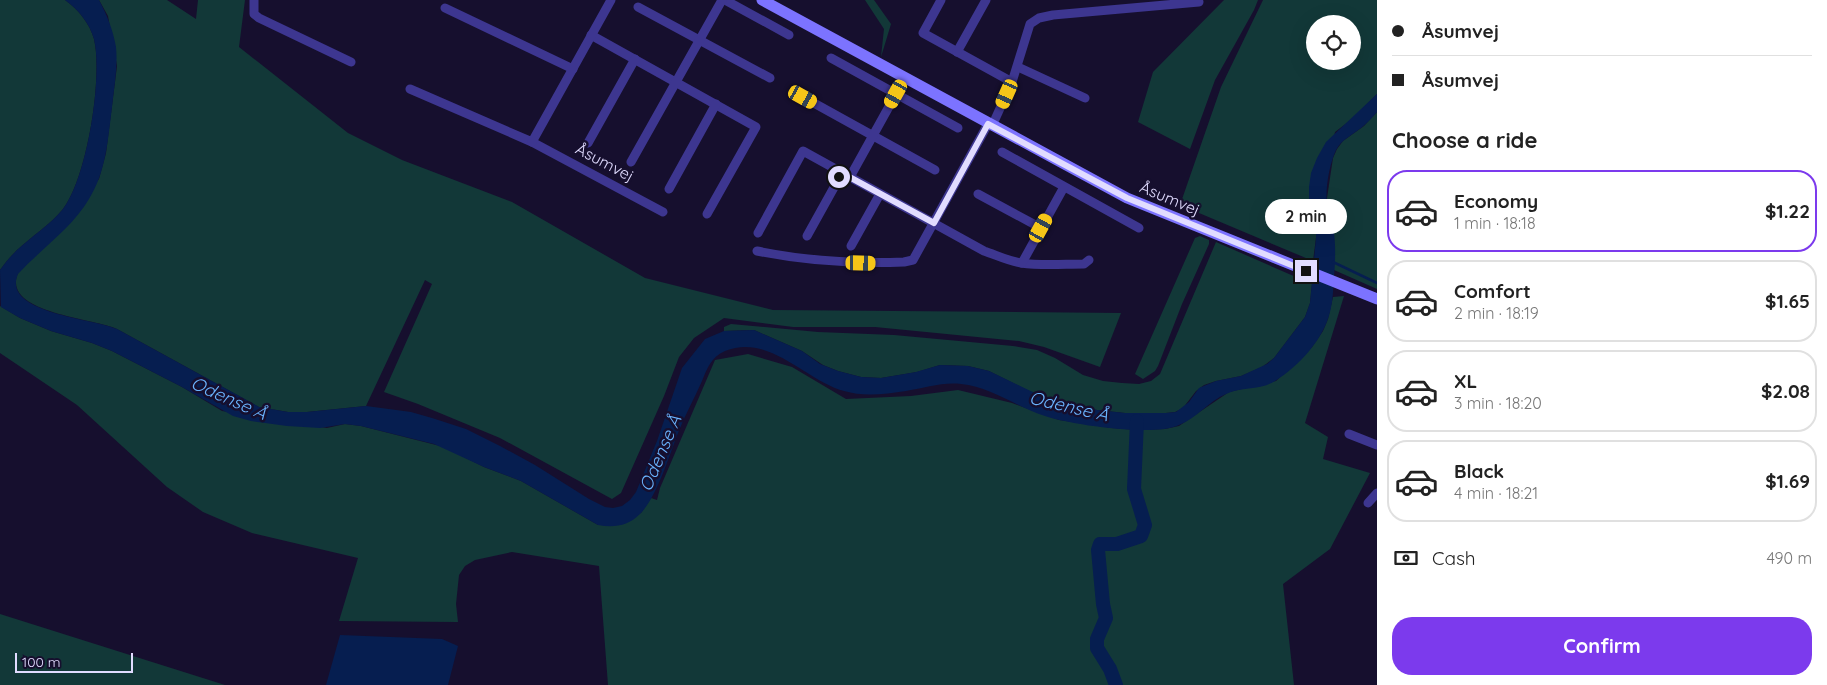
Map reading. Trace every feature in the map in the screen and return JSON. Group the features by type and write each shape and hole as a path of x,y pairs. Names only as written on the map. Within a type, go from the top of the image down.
{"street":[{"path":"254,0 254,14 259,18 352,62"},
{"path":"532,142 611,0"},
{"name":"Åsumvej","path":"631,162 723,0 789,35"},
{"name":"Åsumvej","path":"762,0 1127,198 1377,299"},
{"path":"941,0 923,33 1012,82"},
{"path":"957,52 986,0"},
{"path":"757,251 797,258 846,262 910,261 916,255 990,125 1012,82 1028,30 1033,20 1199,2"},
{"path":"638,6 770,78"},
{"path":"445,8 573,69"},
{"path":"591,35 756,127 707,214"},
{"path":"831,58 958,128"},
{"name":"Åsumvej","path":"588,143 635,59"},
{"path":"1018,67 1085,98"},
{"name":"Åsumvej","path":"410,89 532,142 663,212"},
{"path":"807,236 873,136 896,94"},
{"path":"803,97 935,170"},
{"path":"669,189 716,104"},
{"path":"758,232 803,151 984,250 1005,259 1022,263 1084,264 1089,260"},
{"path":"1002,152 1139,228"},
{"path":"1022,263 1064,187"},
{"path":"851,246 880,194"},
{"path":"978,194 1041,228"},
{"path":"1349,434 1377,445"},
{"path":"1368,503 1377,493"}],"green space":[{"path":"0,0 65,0 70,4 83,17 92,33 96,56 96,77 91,127 86,152 72,194 58,215 17,250 0,270"},
{"path":"99,0 167,0 196,19 198,0 245,0 239,47 348,133 402,160 512,202 645,278 773,310 1121,313 1100,367 1044,347 1019,341 875,327 793,327 724,318 694,338 679,357 664,396 621,493 612,499 500,438 384,392 432,284 425,280 366,406 307,412 288,412 259,407 117,329 52,312 36,305 23,297 16,286 18,273 99,179 106,153 117,66 108,16"},
{"path":"865,0 874,0 891,24 881,57 884,29"},
{"path":"1224,0 1258,0 1215,80 1190,149 1138,122 1153,72"},
{"path":"1263,0 1377,0 1377,94 1352,119 1335,132 1316,225 1313,261 1180,205 1221,87"},
{"path":"1377,112 1377,289 1334,270 1334,233 1327,208 1327,198 1333,158 1337,149 1343,141 1364,126"},
{"path":"1200,236 1209,240 1209,244 1182,304 1158,366 1155,371 1143,379 1135,374 1195,238"},
{"path":"1216,242 1312,284 1310,303 1305,317 1274,358 1262,367 1241,376 1204,385 1196,391 1183,408 1175,412 1125,413 1097,410 1050,399 1031,392 989,371 968,366 940,365 917,372 881,378 861,377 823,365 802,351 754,330 724,331 724,327 731,324 818,332 894,335 1013,346 1037,350 1055,358 1083,375 1103,381 1139,384 1151,381 1160,374"},
{"path":"1344,296 1305,423 1328,437 1323,459 1370,473 1330,549 1283,584 1294,685 608,685 599,566 512,552 475,560 465,566 459,575 456,604 458,622 339,621 358,558 252,533 203,512 167,487 77,405 0,353 0,306 20,318 51,331 112,351 182,387 222,411 327,428 345,424 361,426 444,447 484,467 521,481 598,525 641,513 651,498 657,500 660,488 715,360 748,354 792,367 846,399 911,396 958,390 1012,403 1059,420 1112,428 1138,430 1165,429 1179,426 1229,392 1276,381 1312,347 1323,331 1333,297"},
{"path":"0,614 225,685 0,685"}],"water":[{"name":"Odense Å","path":"65,0 99,0 113,35 116,47 116,70 107,143 103,166 95,189 82,210 18,274 16,287 23,298 35,306 52,312 117,329 259,407 288,412 307,412 366,406 411,412 466,429 535,465 589,499 605,507 613,508 622,506 636,492 657,441 682,368 705,339 724,331 754,330 802,351 820,364 861,377 881,378 916,372 940,365 968,366 989,371 1041,396 1097,410 1125,413 1176,412 1189,402 1199,388 1216,381 1241,376 1267,364 1274,358 1305,317 1310,303 1316,238 1316,225 1309,199 1311,173 1326,142 1377,94 1377,112 1338,146 1330,170 1327,200 1334,233 1335,256 1332,300 1327,322 1309,351 1293,368 1275,381 1263,386 1226,394 1179,425 1151,430 1133,430 1074,423 1045,416 983,389 961,384 940,385 882,394 852,393 815,378 772,353 757,348 741,347 725,351 710,364 681,426 657,487 646,507 626,524 604,526 598,525 521,481 484,467 434,444 361,426 345,424 320,428 287,426 251,421 233,416 112,351 51,331 20,318 1,307 0,270 17,250 63,209 72,194 86,152 91,127 96,77 94,39 83,17"},
{"path":"340,635 442,639 458,646 448,685 326,685"}],"waterway":[{"path":"1333,262 1377,283"},
{"path":"1116,685 1110,669 1097,648 1097,639 1106,618 1098,550 1100,544 1117,544 1141,536 1145,525 1134,489 1137,421"}],"route":[{"path":"839,177 842,173 934,223 988,124 1127,198 1306,271"}]}
